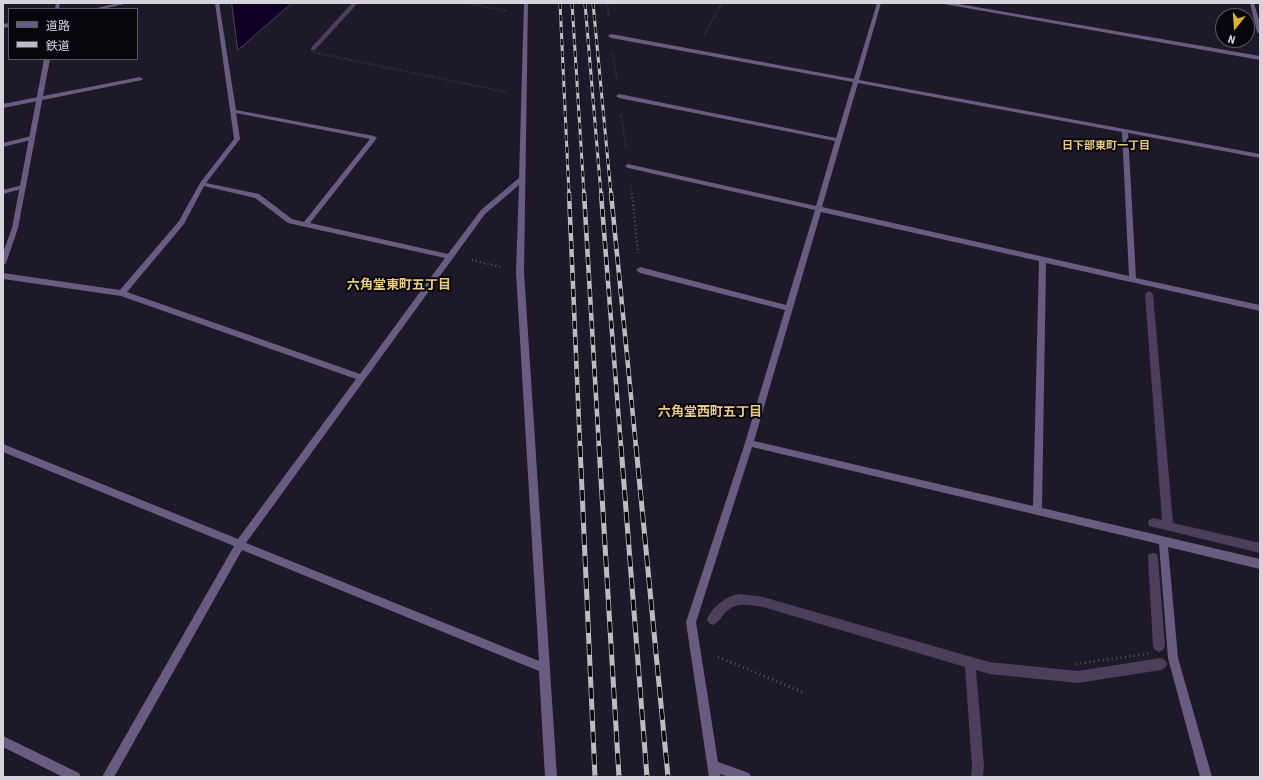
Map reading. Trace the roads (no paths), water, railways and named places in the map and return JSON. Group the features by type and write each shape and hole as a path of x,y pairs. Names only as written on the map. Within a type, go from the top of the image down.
{"street":[{"path":"100,8 127,3"},
{"path":"122,293 182,222 202,184 237,139 217,3"},
{"path":"526,3 520,272 551,777"},
{"path":"745,777 714,771 691,622 749,443 879,3"},
{"path":"944,3 1260,58"},
{"path":"1252,3 1260,32"},
{"path":"611,36 1260,156"},
{"path":"3,263 15,228 47,60"},
{"path":"3,106 140,79"},
{"path":"619,96 838,140"},
{"path":"233,111 374,138 306,224"},
{"path":"1125,131 1133,280"},
{"path":"3,145 32,138"},
{"path":"628,166 1260,308"},
{"path":"108,777 240,544 483,212 522,179"},
{"path":"202,184 257,196 290,221 451,256"},
{"path":"3,192 23,188"},
{"path":"1037,511 1043,260"},
{"path":"640,270 789,308"},
{"path":"3,276 122,293 362,378"},
{"path":"749,443 1260,564"},
{"path":"3,448 544,668"},
{"path":"1163,540 1173,658 1206,777"},
{"path":"3,741 75,777"}],"waterway":[{"path":"313,49 355,3"},
{"path":"1149,294 1168,526"},
{"path":"1153,523 1168,526"},
{"path":"1168,526 1260,548"},
{"path":"1153,558 1159,646"},
{"path":"713,619 724,606 734,600 740,599 763,602 970,662"},
{"path":"970,662 989,668 1078,677 1161,664"},
{"path":"970,662 978,766 977,777"}],"railway":[{"path":"560,3 569,194"},
{"path":"572,3 584,194"},
{"path":"585,3 601,194"},
{"path":"593,3 611,194"},
{"path":"569,193 580,447"},
{"path":"584,193 599,447"},
{"path":"601,193 621,447"},
{"path":"611,193 636,447"},
{"path":"580,446 595,777"},
{"path":"599,446 619,777"},
{"path":"621,446 647,777"},
{"path":"636,446 668,777"}],"district":[{"name":"日下部東町一丁目","path":"1106,146"},
{"name":"六角堂東町五丁目","path":"399,286"},
{"name":"六角堂西町五丁目","path":"710,413"}]}
